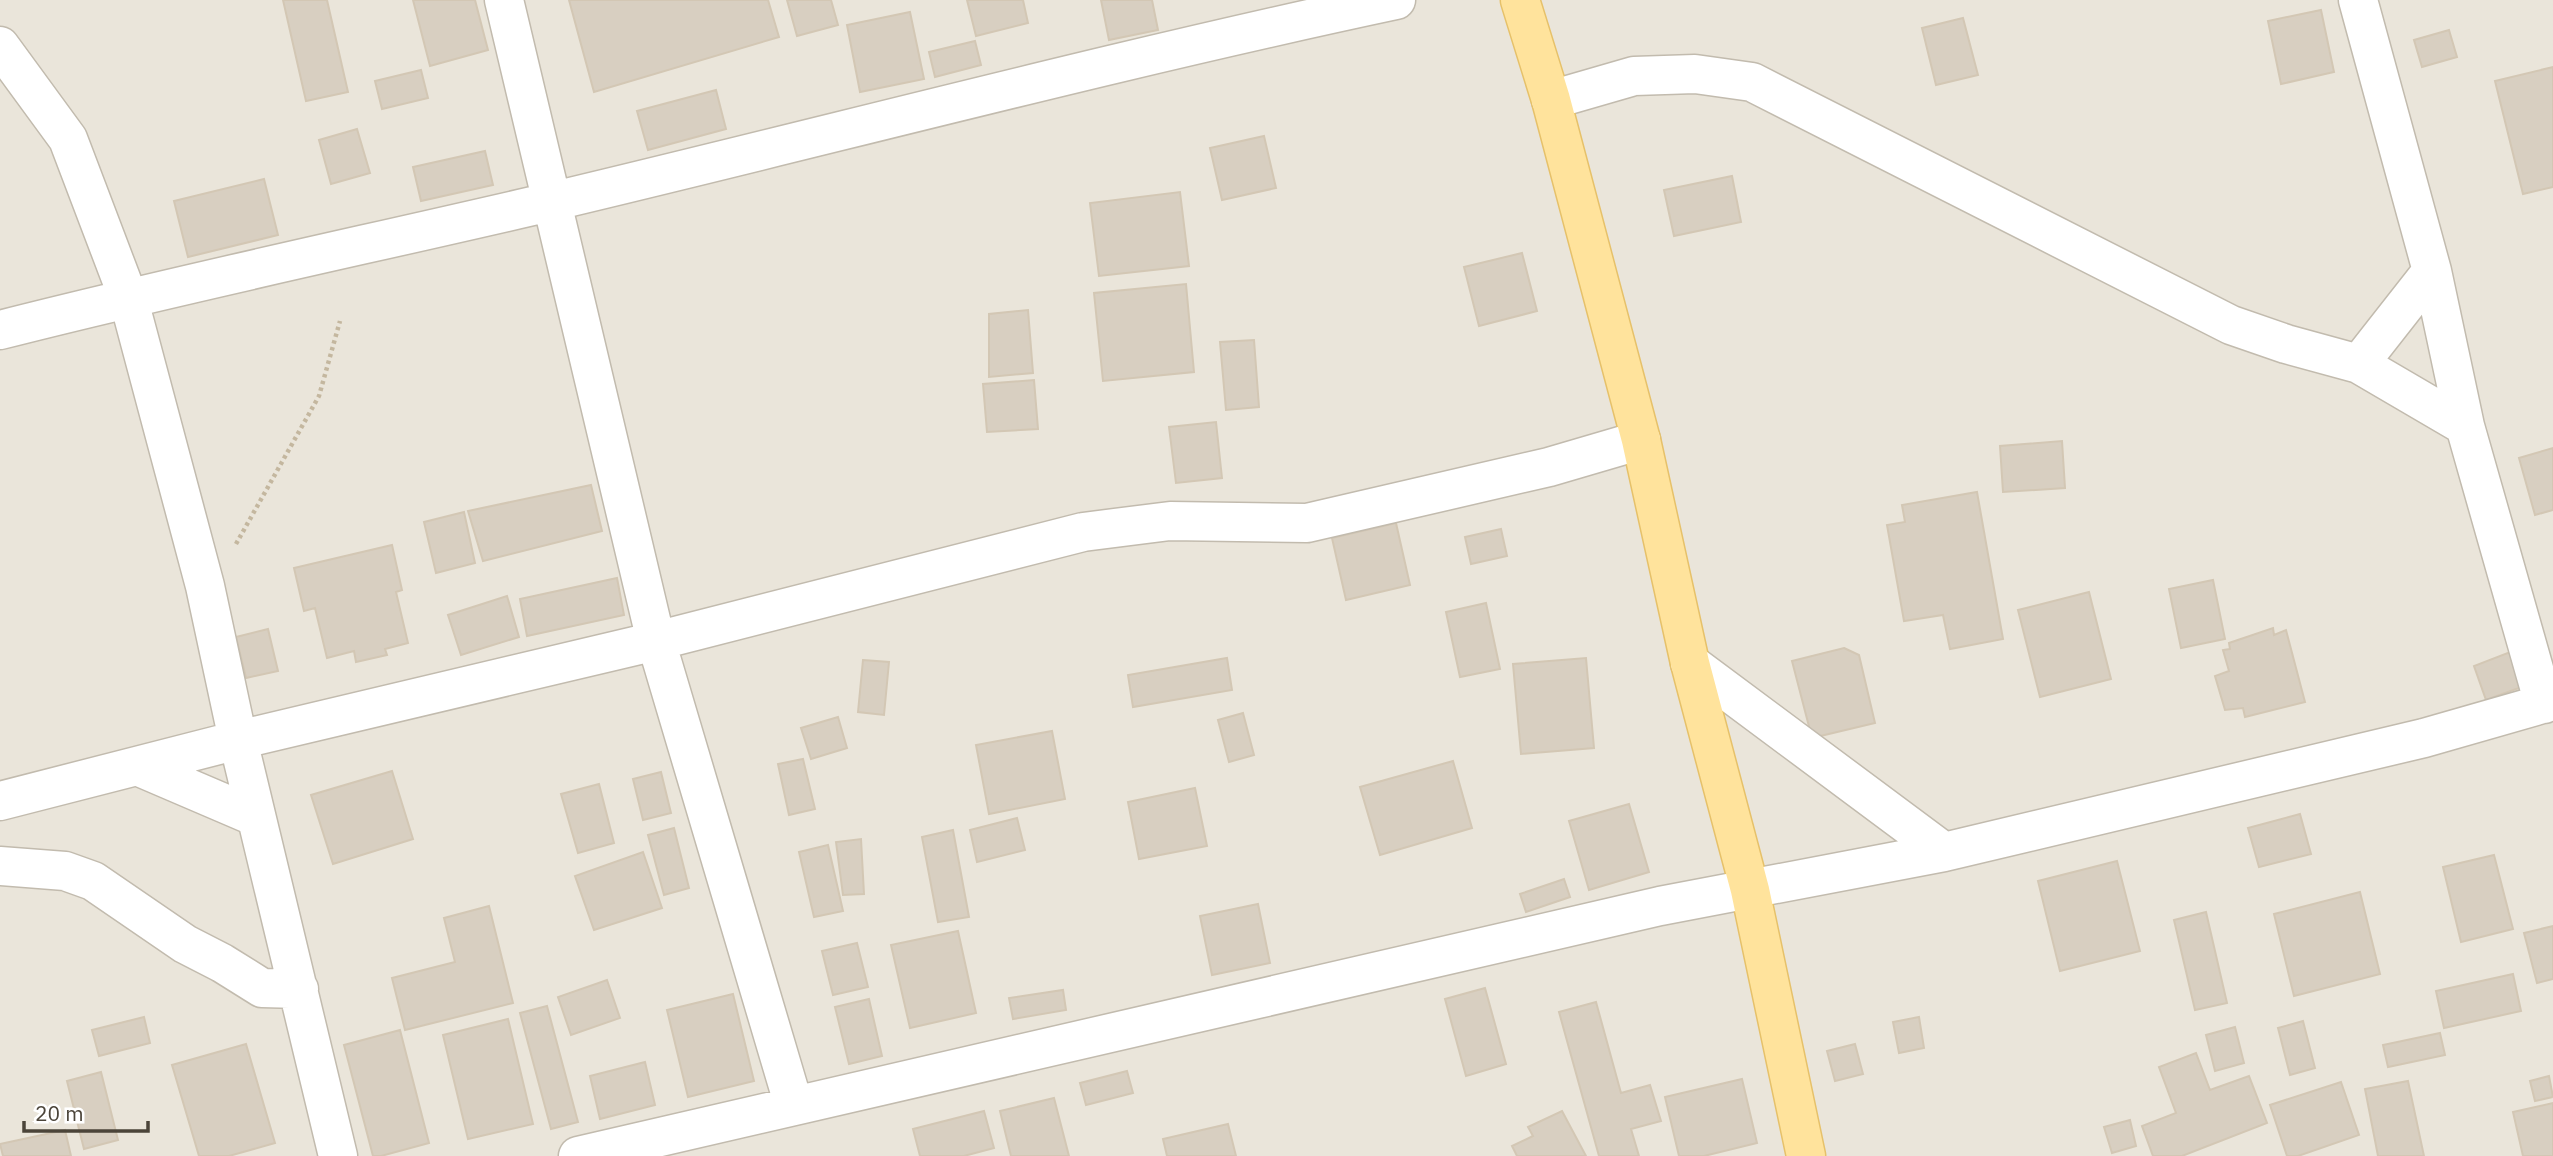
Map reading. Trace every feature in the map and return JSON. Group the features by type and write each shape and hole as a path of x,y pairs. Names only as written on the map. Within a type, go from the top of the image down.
{"main road":[{"path":"1520,0 1551,100 1641,440 1690,663 1750,890 1806,1156"}],"street":[{"path":"504,0 656,641 794,1105"},
{"path":"0,330 128,297 553,201 1265,13 1395,0"},
{"path":"578,1156 1660,906 1944,852 2424,738 2549,702 2465,426 2432,271 2358,0"},
{"path":"0,46 68,139 128,297 205,586 238,740 338,1156"},
{"path":"1551,100 1634,76 1695,74 1752,82 2231,325 2286,344 2359,364 2465,426"},
{"path":"2359,364 2432,271"},
{"path":"0,801 238,740 656,641 1083,532 1170,521 1307,523 1549,467 1641,440"},
{"path":"1690,663 1944,852"},
{"path":"137,766 256,817"},
{"path":"0,866 65,871 93,881 185,944 222,963 262,989 299,989"}],"path":[{"path":"205,586 225,566 314,406 326,374 340,321"}],"shaded area":[{"path":"0,0 2553,0 2553,1156 0,1156"}],"building":[{"path":"283,0 327,0 348,92 306,101"},
{"path":"413,0 475,0 488,50 430,66"},
{"path":"569,0 768,0 779,37 594,92"},
{"path":"787,0 831,0 838,25 797,36"},
{"path":"967,0 1023,0 1028,23 976,36"},
{"path":"1101,0 1152,0 1158,30 1109,40"},
{"path":"2321,10 2334,72 2281,84 2268,21"},
{"path":"910,12 924,79 860,92 847,25"},
{"path":"1963,18 1978,75 1936,85 1922,28"},
{"path":"2449,30 2457,57 2422,67 2414,40"},
{"path":"975,41 981,65 935,77 929,52"},
{"path":"2553,67 2553,187 2523,194 2495,81"},
{"path":"421,70 428,98 382,109 375,81"},
{"path":"716,90 726,129 648,150 637,111"},
{"path":"357,129 370,173 331,184 319,140"},
{"path":"1264,136 1276,188 1222,200 1210,148"},
{"path":"485,151 493,185 421,201 413,167"},
{"path":"1732,176 1741,222 1674,236 1664,190"},
{"path":"264,179 278,235 188,257 174,201"},
{"path":"1180,192 1189,266 1099,276 1090,203"},
{"path":"1522,253 1537,311 1479,326 1464,267"},
{"path":"1186,284 1194,372 1103,381 1094,293"},
{"path":"1028,310 1033,373 989,377 989,314"},
{"path":"1254,340 1259,407 1226,410 1220,342"},
{"path":"1034,380 1038,429 987,432 983,384"},
{"path":"1216,422 1222,478 1176,483 1169,427"},
{"path":"2062,441 2065,488 2003,492 2000,446"},
{"path":"2553,448 2553,510 2535,515 2519,458"},
{"path":"591,485 602,531 483,561 468,511"},
{"path":"1977,492 2003,639 1950,649 1943,615 1904,621 1887,525 1905,522 1902,505"},
{"path":"464,512 475,563 436,573 424,522"},
{"path":"1396,523 1410,585 1346,600 1332,538"},
{"path":"1501,529 1507,556 1471,564 1465,537"},
{"path":"392,545 402,590 396,592 408,643 385,649 387,655 356,662 354,651 327,658 315,608 304,611 294,568"},
{"path":"617,578 624,615 527,636 520,599"},
{"path":"2213,580 2225,639 2181,648 2169,589"},
{"path":"2089,592 2111,679 2040,697 2018,610"},
{"path":"507,596 519,637 461,655 448,615"},
{"path":"1486,603 1500,669 1460,677 1446,612"},
{"path":"2273,628 2274,635 2286,630 2305,702 2245,717 2243,708 2225,710 2215,676 2229,671 2223,650 2230,649 2229,643"},
{"path":"268,629 278,671 246,678 236,637"},
{"path":"1844,648 1859,655 1875,723 1812,738 1792,661"},
{"path":"2518,649 2530,684 2486,700 2474,666"},
{"path":"1227,658 1232,690 1133,707 1128,675"},
{"path":"1586,658 1594,748 1521,754 1513,664"},
{"path":"863,660 889,662 884,715 858,712"},
{"path":"1243,713 1254,755 1229,762 1218,720"},
{"path":"838,717 847,748 811,759 801,728"},
{"path":"1052,731 1065,799 989,814 976,745"},
{"path":"803,759 815,809 789,815 778,764"},
{"path":"1453,761 1472,828 1380,855 1360,787"},
{"path":"392,771 413,839 333,864 311,795"},
{"path":"661,772 671,813 643,820 633,779"},
{"path":"599,784 614,843 578,853 561,794"},
{"path":"1195,788 1207,846 1139,859 1128,802"},
{"path":"1629,804 1649,872 1589,890 1569,821"},
{"path":"2300,814 2311,854 2259,867 2248,828"},
{"path":"1017,818 1025,850 977,862 970,830"},
{"path":"674,828 689,888 664,895 648,835"},
{"path":"953,830 969,917 938,922 922,837"},
{"path":"861,839 864,894 843,895 836,842"},
{"path":"828,845 843,911 814,917 799,852"},
{"path":"643,852 662,908 594,930 575,876"},
{"path":"2494,855 2513,929 2461,942 2443,867"},
{"path":"2117,861 2140,951 2060,971 2038,881"},
{"path":"1564,879 1570,897 1526,912 1520,894"},
{"path":"2360,892 2380,974 2294,996 2274,914"},
{"path":"1258,904 1270,963 1212,975 1200,916"},
{"path":"489,906 513,1003 405,1030 392,978 455,962 444,918"},
{"path":"2206,912 2227,1003 2195,1010 2174,920"},
{"path":"2553,926 2553,979 2537,983 2524,933"},
{"path":"958,931 976,1013 910,1028 891,945"},
{"path":"857,943 868,987 833,995 822,951"},
{"path":"2513,974 2521,1011 2444,1028 2436,991"},
{"path":"607,980 620,1018 571,1035 558,997"},
{"path":"1485,988 1506,1064 1466,1076 1445,999"},
{"path":"1063,990 1066,1010 1013,1019 1009,998"},
{"path":"733,994 754,1081 688,1097 667,1010"},
{"path":"869,999 882,1056 849,1064 835,1007"},
{"path":"1596,1002 1621,1093 1650,1085 1661,1121 1631,1129 1639,1156 1599,1156 1559,1012"},
{"path":"547,1006 578,1122 551,1129 520,1013"},
{"path":"144,1017 150,1043 99,1056 92,1030"},
{"path":"1919,1017 1924,1048 1899,1053 1893,1022"},
{"path":"508,1019 533,1124 468,1139 443,1035"},
{"path":"2303,1021 2315,1068 2290,1075 2278,1028"},
{"path":"2235,1027 2244,1063 2215,1071 2206,1035"},
{"path":"400,1030 429,1143 373,1156 344,1045"},
{"path":"2440,1033 2445,1055 2388,1067 2383,1045"},
{"path":"246,1044 275,1143 229,1156 199,1156 172,1065"},
{"path":"1855,1044 1863,1074 1835,1081 1827,1051"},
{"path":"2196,1053 2210,1090 2249,1076 2267,1123 2182,1156 2153,1156 2142,1126 2176,1113 2159,1067"},
{"path":"645,1062 655,1105 600,1119 590,1076"},
{"path":"1127,1071 1133,1093 1086,1105 1080,1083"},
{"path":"101,1072 118,1140 84,1149 67,1081"},
{"path":"2549,1076 2553,1097 2535,1101 2530,1081"},
{"path":"1742,1079 1757,1143 1704,1156 1679,1156 1665,1097"},
{"path":"2408,1081 2424,1156 2378,1156 2365,1089"},
{"path":"2341,1082 2359,1135 2298,1156 2287,1156 2270,1105"},
{"path":"1054,1098 1069,1156 1011,1156 1000,1111"},
{"path":"2553,1103 2553,1156 2523,1156 2513,1112"},
{"path":"984,1111 994,1148 964,1156 920,1156 913,1129"},
{"path":"1562,1111 1586,1156 1517,1156 1512,1146 1533,1136 1528,1127"},
{"path":"2130,1120 2136,1146 2112,1153 2104,1127"},
{"path":"1228,1124 1236,1156 1167,1156 1163,1139"},
{"path":"65,1130 71,1156 3,1156 0,1144"}]}
